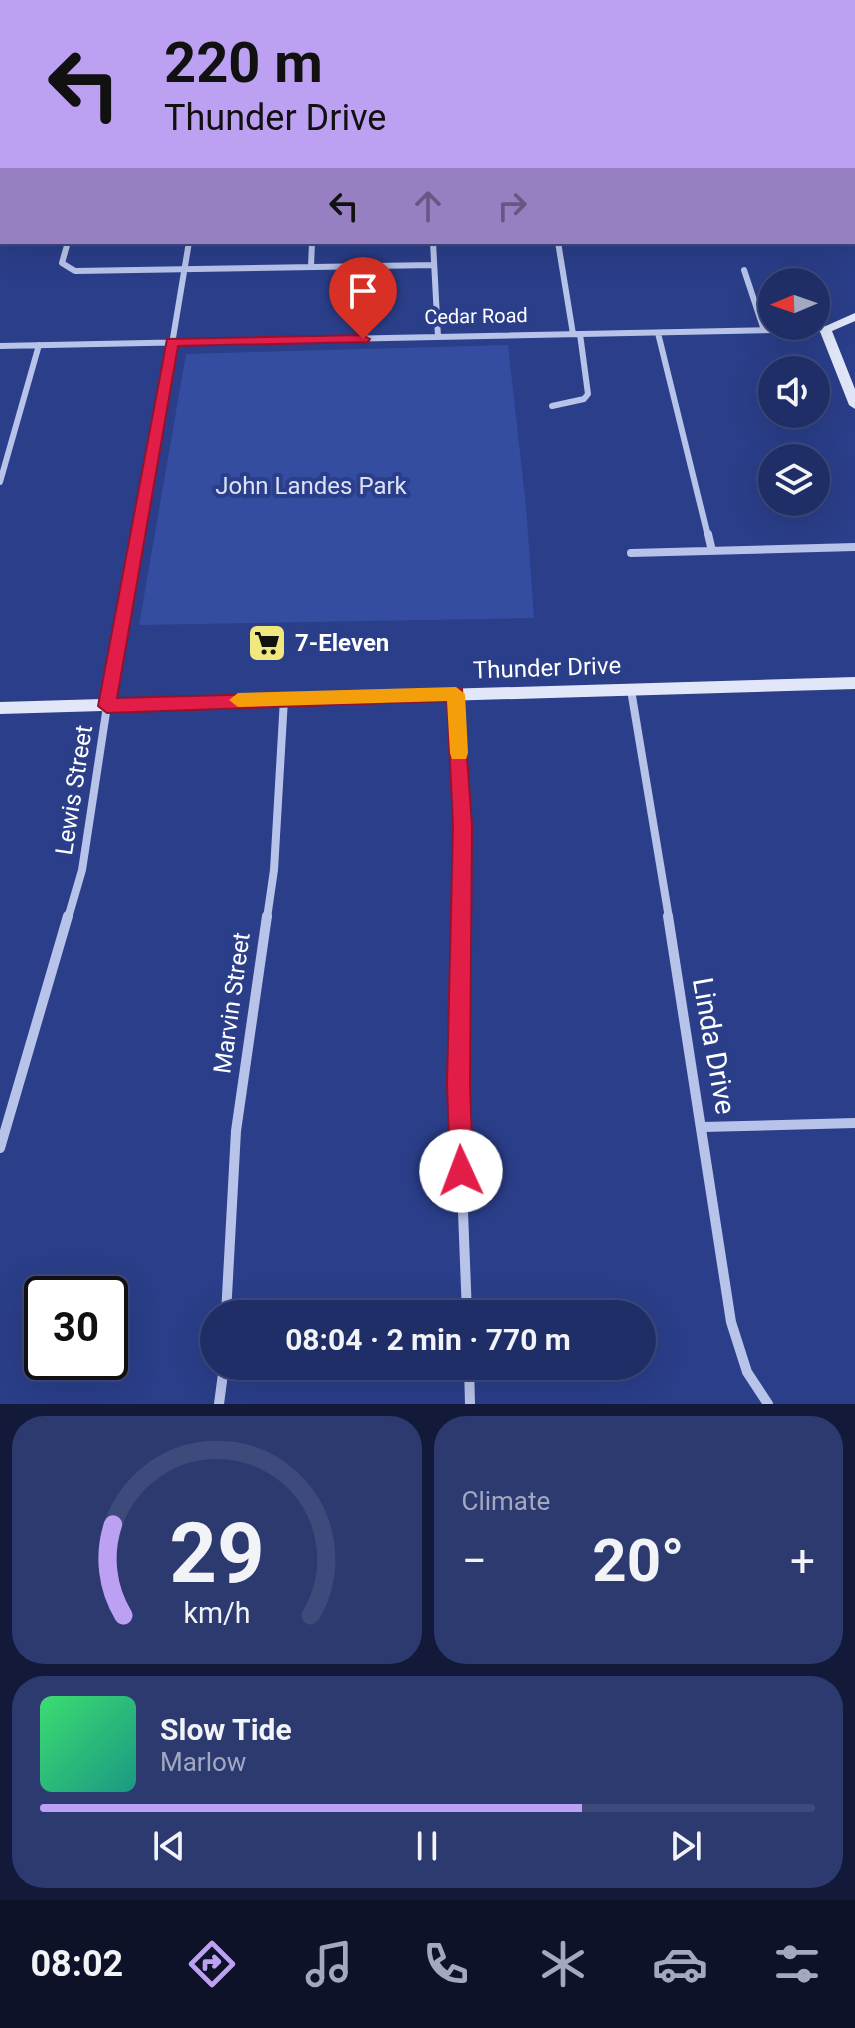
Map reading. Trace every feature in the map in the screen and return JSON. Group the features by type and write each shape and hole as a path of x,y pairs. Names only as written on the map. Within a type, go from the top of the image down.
{"street":[{"path":"67,244 62,263 67,269 82,271 434,265"},
{"name":"Lewis Street","path":"0,1148 82,870 107,706 189,244"},
{"path":"311,267 312,244"},
{"path":"433,244 438,337"},
{"path":"552,406 584,399 588,394 558,244"},
{"path":"744,270 758,312"},
{"name":"Cedar Road","path":"830,327 855,317"},
{"name":"Cedar Road","path":"0,346 758,330"},
{"path":"658,333 712,551"},
{"path":"829,340 855,405"},
{"path":"0,482 39,345"},
{"path":"631,553 855,547"},
{"name":"Thunder Drive","path":"0,708 855,683"},
{"name":"Linda Drive","path":"631,690 703,1127 731,1322 747,1372 768,1404"},
{"path":"456,694 462,825 458,1084 466,1300"},
{"name":"Marvin Street","path":"227,1300 236,1131 274,870 284,699"},
{"path":"703,1127 855,1123"},
{"path":"219,1404 222,1380"},
{"path":"469,1380 470,1404"}],"green space":[{"name":"John Landes Park","path":"508,345 526,506 534,618 139,625 186,354"}],"slow traffic":[{"path":"238,700 456,694 459,753"}],"place":[{"name":"7-Eleven","path":"267,643"}],"route":[{"path":"363,339 172,342 107,706 456,694 462,825 458,1084 461,1171"}]}
